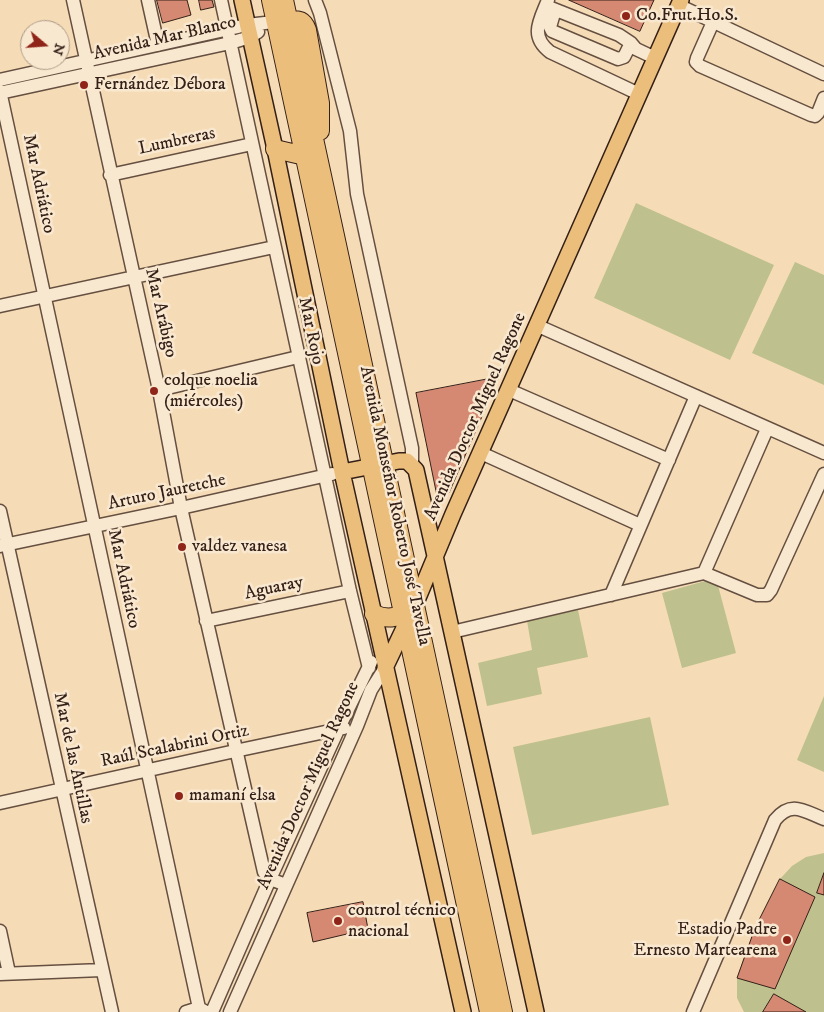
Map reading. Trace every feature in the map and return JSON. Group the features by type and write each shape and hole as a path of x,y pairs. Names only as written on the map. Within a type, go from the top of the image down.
{"highway":[{"name":"Avenida Monseñor Roberto José Tavella","path":"271,0 282,21 312,157 378,465 489,1012"},
{"name":"Avenida Monseñor Roberto José Tavella","path":"282,21 284,0"},
{"path":"275,149 312,157 320,103 308,30 302,21 282,21"},
{"path":"374,614 388,618 408,615"},
{"name":"Avenida Monseñor Roberto José Tavella","path":"408,615 503,1012"}],"main road":[{"path":"242,0 342,472 463,1012"},
{"name":"Avenida Doctor Miguel Ragone","path":"385,668 436,558 453,514 536,325 680,3"},
{"path":"342,472 399,461 406,461 416,470 536,1012"},
{"path":"427,517 444,521 453,514"}],"street":[{"name":"Mar Arábigo","path":"73,0 110,175 159,390 181,508 235,751 264,872 270,879"},
{"path":"148,0 158,45"},
{"name":"Mar Rojo","path":"221,0 324,476 369,668"},
{"path":"315,0 320,12 350,131 357,194 412,448 412,465"},
{"path":"680,3 713,22 824,74"},
{"path":"550,5 619,35 636,49 655,58"},
{"path":"550,5 550,27 552,31 618,59 624,57 631,43"},
{"path":"550,5 538,25 539,41 544,47 550,52 639,94"},
{"name":"Avenida Mar Blanco","path":"0,80 87,68 230,43 249,31 282,21"},
{"path":"713,22 697,58 696,62 700,66 811,116 815,116 818,112 824,98"},
{"name":"Avenida Mar Blanco","path":"0,93 158,45 227,30 249,31"},
{"name":"Mar Adriático","path":"0,93 148,772 203,1010"},
{"name":"Lumbreras","path":"110,175 252,144"},
{"path":"0,306 274,247"},
{"path":"536,325 824,453"},
{"path":"159,390 298,357"},
{"path":"509,390 668,460"},
{"path":"611,596 696,396"},
{"path":"704,572 767,428"},
{"path":"480,453 640,525"},
{"name":"Arturo Jauretche","path":"4,545 342,472"},
{"path":"452,632 611,596 704,572 757,595 767,595 824,474"},
{"name":"Mar de las Antillas","path":"0,511 4,545 112,1012"},
{"name":"Aguaray","path":"206,621 350,591"},
{"name":"Avenida Doctor Miguel Ragone","path":"212,1012 338,730 369,668 379,640"},
{"name":"Avenida Doctor Miguel Ragone","path":"230,1012 357,726 371,690 385,668"},
{"name":"Raúl Scalabrini Ortiz","path":"0,803 357,726"},
{"path":"693,1012 775,820 787,808 801,809 824,819"},
{"path":"270,879 286,885"},
{"path":"0,931 5,974 102,970"},
{"path":"186,1012 203,1010"}],"green space":[{"path":"636,203 774,265 730,360 594,298"},
{"path":"795,262 824,275 824,385 752,353"},
{"path":"716,578 736,653 682,668 662,593"},
{"path":"578,610 588,657 537,668 542,694 487,706 478,663 532,650 527,621"},
{"path":"824,696 824,772 797,760"},
{"path":"650,717 669,805 532,835 513,747"},
{"name":"Estadio Padre Ernesto Martearena","path":"824,853 824,1012 744,1012 737,998 737,978 745,953 767,903 780,879 792,866 806,857"}],"building":[{"path":"157,0 187,0 191,15 163,23"},
{"path":"199,0 212,0 214,7 201,10"},
{"name":"Co.Frut.Ho.S.","path":"569,0 654,0 640,31"},
{"path":"499,377 449,493 437,496 416,393"},
{"path":"824,873 824,895 817,893"},
{"path":"780,879 815,897 775,989 737,978 755,928"},
{"name":"control técnico nacional","path":"363,902 368,929 313,942 307,913"},
{"path":"774,994 806,1012 763,1012"}],"place":[{"name":"Co.Frut.Ho.S.","path":"626,16"},
{"name":"Fernández Débora","path":"84,85"},
{"name":"colque noelia (miércoles)","path":"154,391"},
{"name":"valdez vanesa","path":"182,547"},
{"name":"mamaní elsa","path":"179,796"},
{"name":"control técnico nacional","path":"338,921"},
{"name":"Estadio Padre Ernesto Martearena","path":"787,940"}]}
